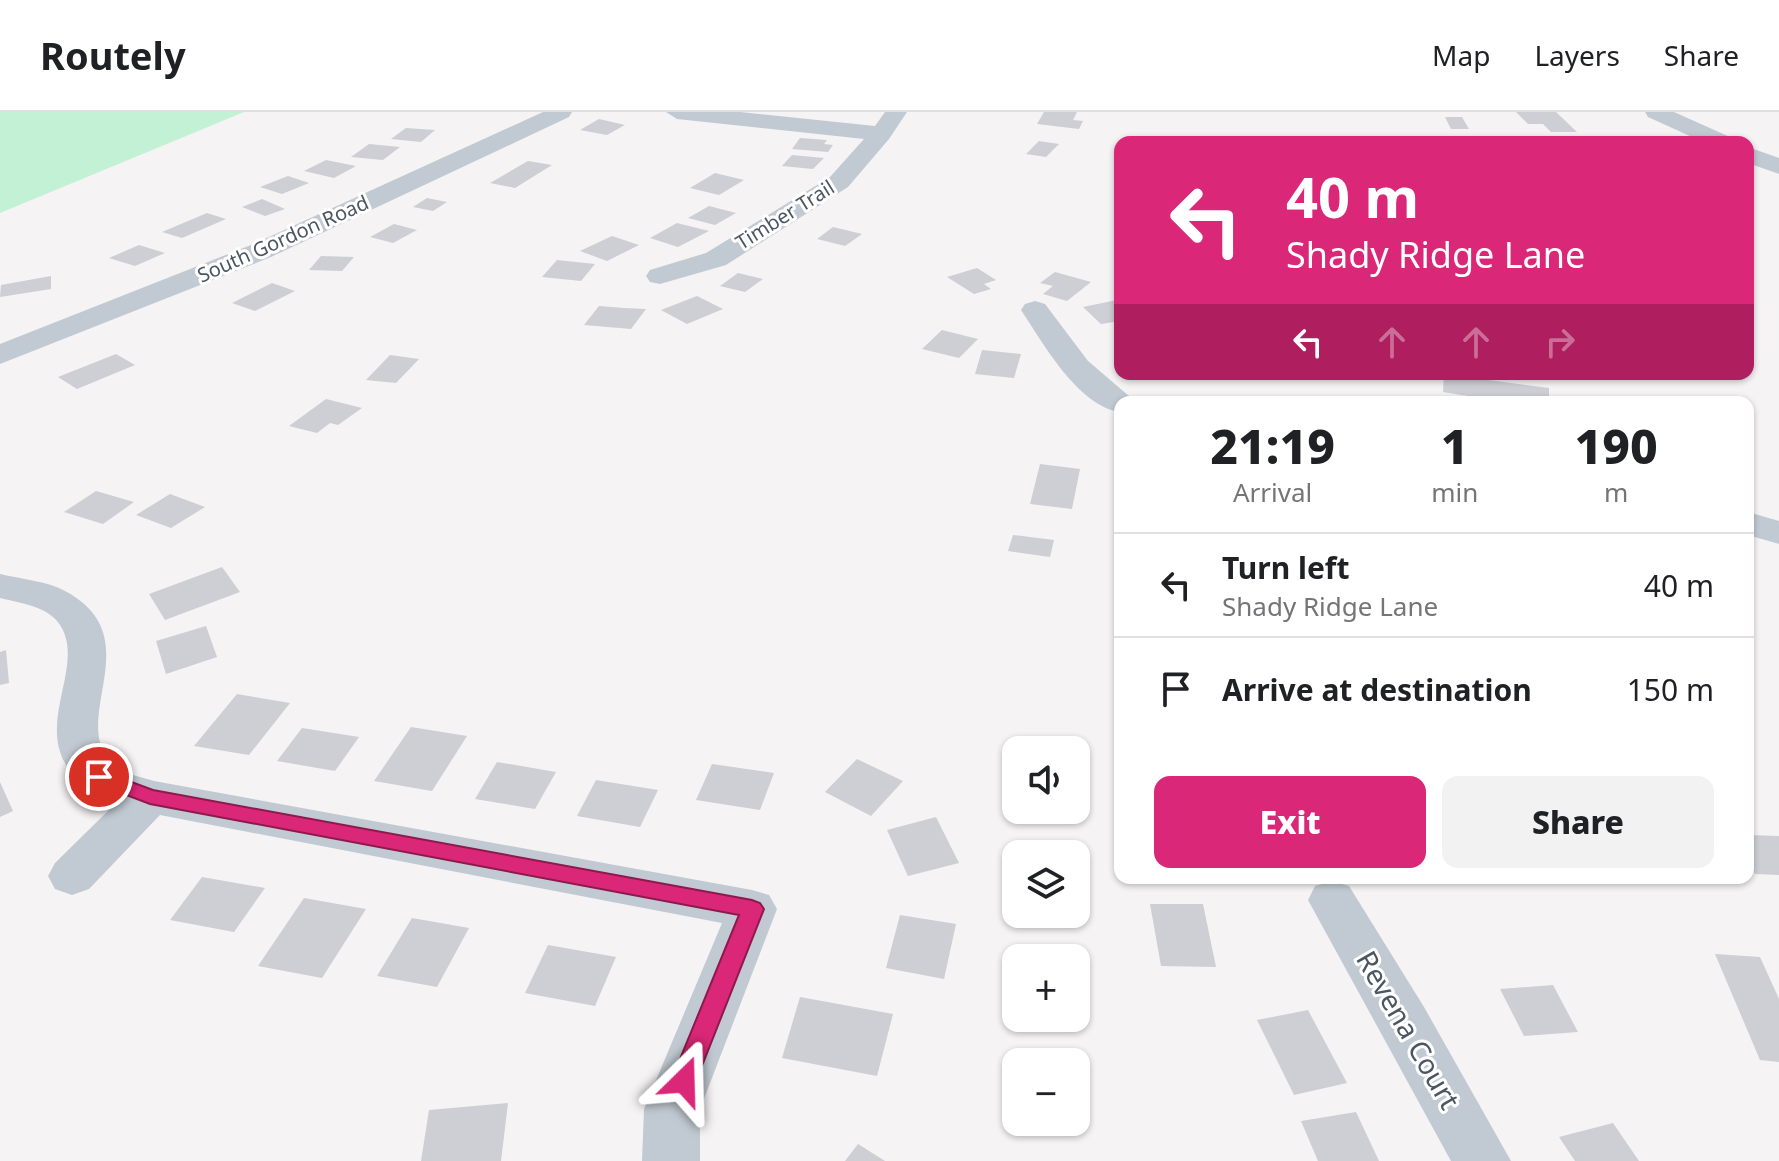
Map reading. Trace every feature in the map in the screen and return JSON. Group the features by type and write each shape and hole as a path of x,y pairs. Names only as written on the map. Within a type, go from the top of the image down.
{"street":[{"name":"South Gordon Road","path":"0,355 261,251 561,112"},
{"name":"Timber Trail","path":"677,112 889,123"},
{"path":"1656,112 1709,136"},
{"name":"Timber Trail","path":"660,276 716,259 839,182 889,123"},
{"path":"1754,157 1779,167"},
{"path":"1035,310 1077,368 1114,401"},
{"path":"1754,525 1779,533"},
{"path":"0,586 25,588 51,597 73,612 86,628 88,653 77,732 83,757 99,777 150,797 752,909 672,1109 671,1161"},
{"path":"72,876 150,797"},
{"name":"Revena Court","path":"1332,900 1482,1161"}],"green space":[{"path":"0,112 244,112 0,213"}],"building":[{"path":"1044,112 1077,112 1073,120 1083,121 1079,129 1037,124"},
{"path":"1516,112 1556,112 1577,132 1551,132 1543,124 1528,124"},
{"path":"1445,117 1462,117 1469,129 1451,129"},
{"path":"599,119 625,125 607,135 580,130"},
{"path":"406,128 435,130 421,142 391,139"},
{"path":"800,138 827,140 824,144 833,145 828,152 792,149"},
{"path":"1039,141 1059,144 1046,157 1026,154"},
{"path":"369,144 400,147 383,160 351,157"},
{"path":"792,155 824,158 813,169 782,166"},
{"path":"326,160 356,166 334,178 304,171"},
{"path":"528,161 552,165 515,188 490,183"},
{"path":"715,173 744,180 719,195 690,188"},
{"path":"288,176 309,183 282,194 260,187"},
{"path":"427,198 447,202 433,211 413,207"},
{"path":"262,199 285,209 265,216 242,207"},
{"path":"709,206 736,213 715,225 688,218"},
{"path":"207,213 226,219 182,238 162,232"},
{"path":"677,223 709,231 678,247 650,238"},
{"path":"394,224 417,230 393,243 370,237"},
{"path":"833,227 862,234 845,246 817,239"},
{"path":"612,236 639,245 607,261 580,251"},
{"path":"139,245 165,253 135,266 109,258"},
{"path":"321,256 354,257 342,271 309,270"},
{"path":"557,260 595,264 581,281 542,277"},
{"path":"977,268 996,280 984,284 991,289 974,294 947,277"},
{"path":"1055,272 1091,282 1067,301 1043,294 1053,286 1040,283"},
{"path":"738,273 763,279 745,292 720,286"},
{"path":"51,276 51,289 0,297 1,285"},
{"path":"272,283 295,291 255,311 232,303"},
{"path":"697,296 723,309 687,324 661,310"},
{"path":"1114,301 1114,322 1101,324 1083,307"},
{"path":"599,306 646,309 631,329 584,325"},
{"path":"942,330 978,339 959,358 922,349"},
{"path":"982,350 1021,354 1014,378 975,374"},
{"path":"116,354 135,365 77,389 58,377"},
{"path":"390,355 419,359 396,383 366,380"},
{"path":"1444,380 1489,380 1549,388 1549,396 1468,396 1443,392"},
{"path":"326,399 362,408 338,425 330,423 317,433 289,426"},
{"path":"1040,464 1080,469 1072,509 1030,504"},
{"path":"96,491 134,502 103,524 64,512"},
{"path":"170,494 205,507 171,528 136,515"},
{"path":"1013,535 1054,540 1050,557 1008,551"},
{"path":"222,567 240,592 165,620 149,594"},
{"path":"206,626 217,657 166,674 156,641"},
{"path":"6,650 9,683 0,685 0,652"},
{"path":"237,694 290,703 249,755 194,746"},
{"path":"411,727 467,736 432,791 374,781"},
{"path":"302,728 359,737 335,771 277,761"},
{"path":"857,759 903,781 871,816 825,792"},
{"path":"497,762 556,772 535,809 475,799"},
{"path":"712,764 774,773 760,810 696,800"},
{"path":"596,780 658,790 640,827 577,816"},
{"path":"0,782 13,811 0,817"},
{"path":"936,817 959,863 908,876 887,830"},
{"path":"1754,835 1779,836 1779,875 1755,874"},
{"path":"202,877 265,888 234,932 170,920"},
{"path":"304,898 366,909 322,978 258,966"},
{"path":"1150,904 1203,904 1216,967 1161,966"},
{"path":"900,915 956,924 944,979 886,968"},
{"path":"412,918 469,928 437,987 377,976"},
{"path":"548,945 616,957 595,1006 525,993"},
{"path":"1715,954 1760,957 1779,999 1779,1062 1760,1060"},
{"path":"1553,985 1578,1032 1524,1036 1500,989"},
{"path":"800,997 893,1014 877,1076 782,1058"},
{"path":"1308,1010 1347,1083 1294,1095 1257,1020"},
{"path":"508,1103 501,1161 421,1161 429,1110"},
{"path":"1356,1112 1379,1161 1318,1161 1301,1121"},
{"path":"1613,1123 1639,1161 1575,1161 1559,1137"},
{"path":"858,1144 885,1161 845,1161"}],"route":[{"path":"99,777 150,797 752,909 684,1081"}]}
